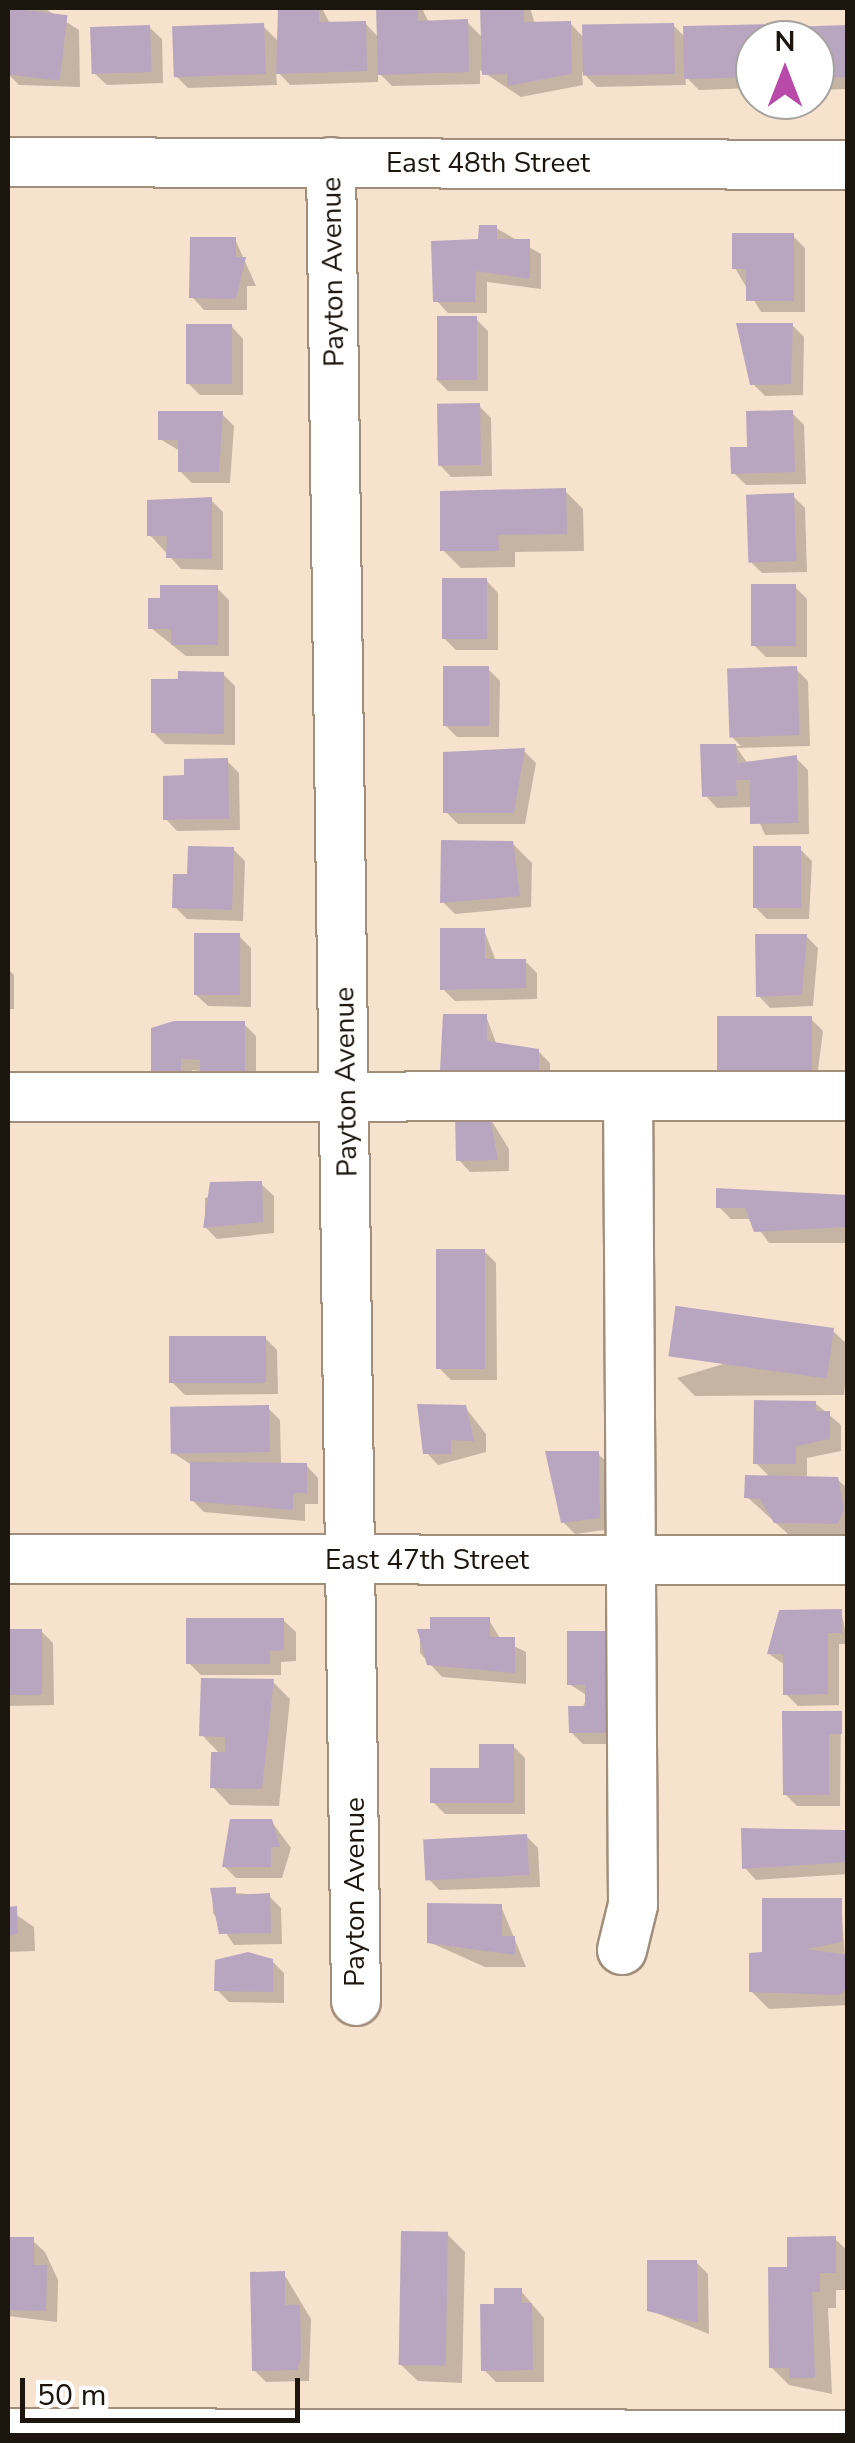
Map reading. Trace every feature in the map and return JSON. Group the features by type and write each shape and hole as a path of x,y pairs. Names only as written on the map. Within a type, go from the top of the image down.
{"street":[{"name":"East 48th Street","path":"8,162 848,165"},
{"name":"Payton Avenue","path":"331,162 354,1560 356,2002"},
{"path":"8,1097 347,1100 848,1096"},
{"path":"622,1950 634,1905 628,1098"},
{"name":"East 47th Street","path":"8,1559 848,1560"},
{"path":"8,2433 848,2435"}],"building":[{"path":"8,8 68,15 60,81 8,74"},
{"path":"278,8 319,8 319,22 366,21 367,71 276,74"},
{"path":"376,8 418,8 418,21 468,19 469,72 378,75"},
{"path":"480,8 524,8 524,22 571,21 572,74 507,86 507,74 482,75"},
{"path":"264,23 266,74 174,77 172,26"},
{"path":"674,23 675,74 583,76 582,25"},
{"path":"150,25 152,72 92,74 90,27"},
{"path":"735,25 735,78 684,79 683,26"},
{"path":"835,25 848,25 848,77 835,77"},
{"path":"479,225 497,225 497,239 530,239 530,279 476,271 475,302 433,302 431,241 478,239"},
{"path":"732,233 794,233 794,301 746,301 746,269 732,269"},
{"path":"190,237 236,237 236,257 246,257 236,299 189,298"},
{"path":"437,316 477,316 477,380 437,380"},
{"path":"736,323 793,323 791,384 750,385"},
{"path":"186,324 232,324 232,384 186,384"},
{"path":"480,403 481,465 438,466 437,404"},
{"path":"793,410 795,472 731,474 730,447 747,447 746,411"},
{"path":"158,411 223,411 219,472 178,472 178,440 158,440"},
{"path":"566,488 567,534 498,535 499,551 440,551 440,491"},
{"path":"794,493 796,561 748,563 746,495"},
{"path":"212,497 212,559 166,558 167,536 147,536 147,500"},
{"path":"442,578 487,578 487,639 442,639"},
{"path":"751,584 796,584 796,646 751,646"},
{"path":"160,585 218,585 218,645 171,645 171,629 148,629 148,598 160,598"},
{"path":"443,666 489,666 489,726 443,726"},
{"path":"797,666 799,735 729,737 727,668"},
{"path":"178,671 224,672 224,734 151,733 151,679 178,679"},
{"path":"700,744 736,744 737,763 797,755 798,823 750,824 750,780 736,780 737,796 702,797"},
{"path":"525,748 514,813 443,813 443,752"},
{"path":"228,758 229,819 163,820 163,776 184,775 184,759"},
{"path":"441,840 513,841 520,896 440,903"},
{"path":"188,846 234,847 232,910 172,908 173,874 187,874"},
{"path":"753,846 801,846 801,908 753,908"},
{"path":"440,928 485,928 485,959 526,959 526,988 440,990"},
{"path":"194,933 240,933 240,995 194,995"},
{"path":"755,934 807,934 802,995 756,997"},
{"path":"443,1014 487,1014 487,1041 539,1049 539,1090 479,1089 479,1071 440,1071"},
{"path":"717,1016 812,1016 812,1083 717,1083"},
{"path":"174,1021 245,1021 245,1084 200,1084 200,1060 181,1059 181,1074 151,1074 151,1028"},
{"path":"489,1112 498,1160 456,1161 455,1113"},
{"path":"262,1181 263,1222 203,1228 210,1182"},
{"path":"716,1188 848,1195 848,1227 754,1232 745,1208 716,1208"},
{"path":"436,1249 485,1249 485,1369 436,1369"},
{"path":"676,1306 834,1328 827,1379 668,1356"},
{"path":"169,1336 266,1336 266,1383 169,1383"},
{"path":"754,1400 816,1401 816,1411 830,1411 830,1439 796,1446 796,1464 753,1464"},
{"path":"417,1404 466,1405 474,1441 451,1440 451,1454 423,1454"},
{"path":"269,1405 270,1452 171,1454 170,1407"},
{"path":"545,1451 599,1451 600,1518 561,1523"},
{"path":"190,1462 307,1463 307,1493 293,1493 293,1510 190,1501"},
{"path":"745,1475 838,1477 844,1510 837,1524 774,1523 760,1499 744,1498"},
{"path":"842,1609 842,1633 828,1633 828,1694 783,1695 783,1654 767,1654 779,1610"},
{"path":"430,1617 490,1617 490,1637 515,1637 515,1673 427,1665 417,1629 430,1629"},
{"path":"186,1618 284,1618 284,1650 270,1651 270,1664 186,1664"},
{"path":"8,1629 42,1629 42,1695 8,1695"},
{"path":"567,1631 607,1631 607,1733 569,1733 568,1706 585,1706 585,1685 567,1685"},
{"path":"201,1678 274,1679 262,1789 210,1788 211,1752 225,1752 225,1737 199,1736"},
{"path":"782,1711 842,1711 842,1734 829,1734 829,1795 783,1795"},
{"path":"479,1744 514,1744 514,1803 430,1803 430,1768 479,1768"},
{"path":"230,1819 272,1819 280,1847 271,1847 271,1867 222,1867"},
{"path":"741,1828 846,1830 847,1862 742,1869"},
{"path":"527,1834 529,1875 425,1880 423,1839"},
{"path":"236,1887 236,1895 270,1893 271,1933 219,1934 210,1888"},
{"path":"762,1898 842,1898 842,1942 806,1949 848,1955 848,1988 839,1995 749,1992 749,1953 762,1952"},
{"path":"427,1903 502,1904 502,1936 515,1936 515,1955 427,1943"},
{"path":"17,1906 18,1934 8,1935 8,1907"},
{"path":"248,1952 273,1959 273,1992 214,1991 215,1960"},
{"path":"401,2231 448,2232 446,2366 399,2365"},
{"path":"836,2236 836,2273 820,2273 820,2292 812,2292 815,2378 789,2378 789,2368 769,2368 768,2267 787,2267 787,2237"},
{"path":"8,2237 34,2237 34,2265 47,2265 46,2311 8,2310"},
{"path":"647,2260 697,2260 698,2323 647,2311"},
{"path":"285,2271 285,2305 300,2305 301,2359 297,2370 252,2371 250,2272"},
{"path":"494,2288 522,2288 522,2303 532,2303 533,2370 481,2371 480,2304 494,2304"}]}
